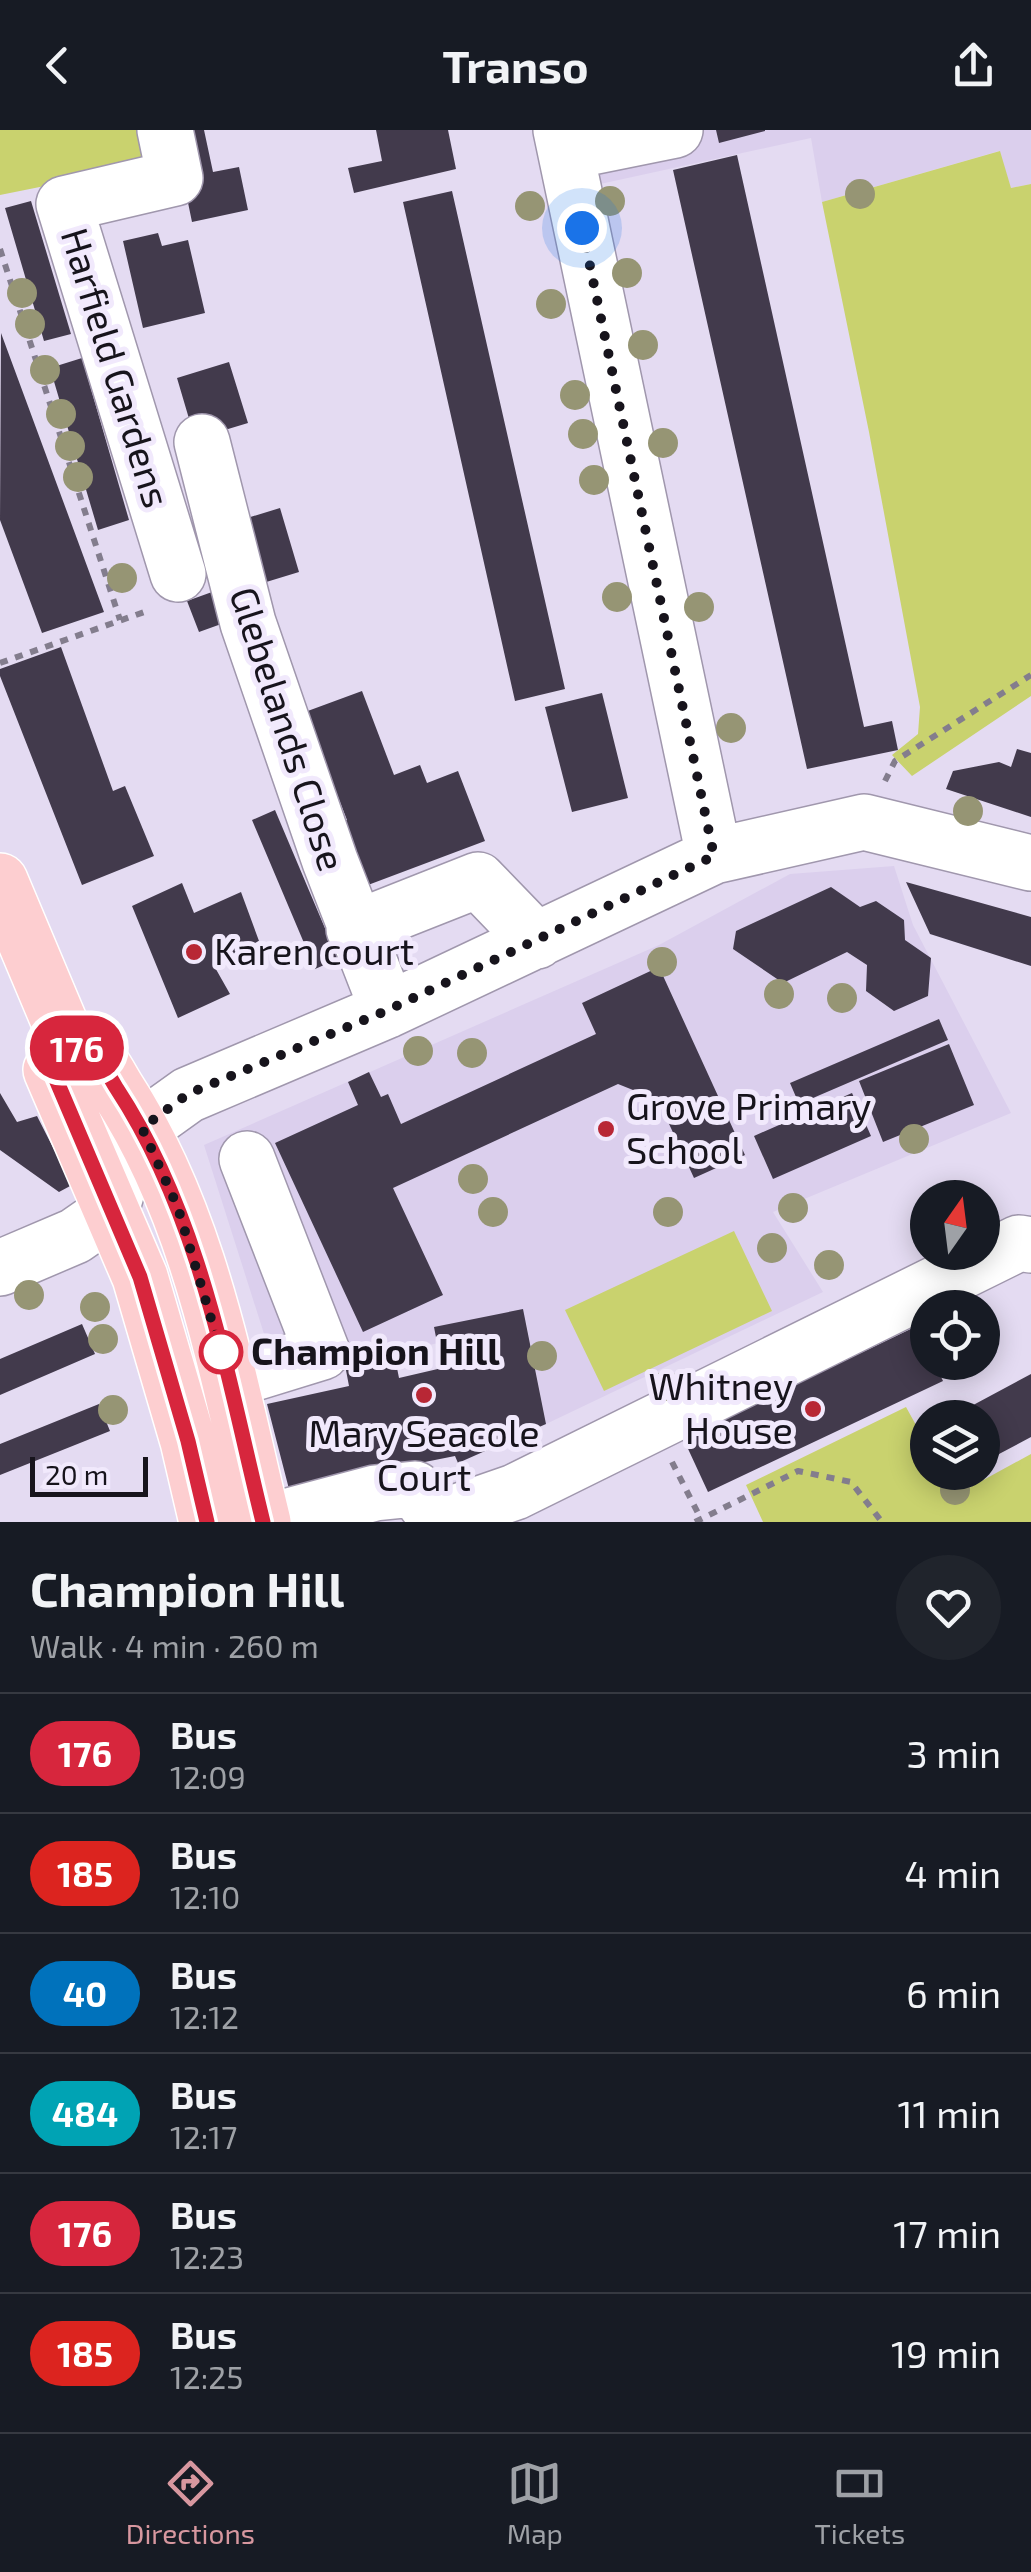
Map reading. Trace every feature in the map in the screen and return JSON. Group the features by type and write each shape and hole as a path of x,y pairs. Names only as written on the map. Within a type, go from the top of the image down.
{"main road":[{"path":"0,881 68,1045 91,1053 142,1128 178,1208 264,1522"},
{"path":"68,1045 52,1070 140,1277 188,1441 207,1522"}],"street":[{"name":"Harfield Gardens","path":"165,130 176,178 64,204 178,574"},
{"path":"675,130 563,141 714,856"},
{"name":"Glebelands Close","path":"202,442 248,622 354,930 388,1010"},
{"path":"0,1268 74,1236 111,1210 126,1156 142,1128 188,1094 388,1010 714,856 864,822 1031,863"},
{"path":"354,930 478,880 537,941"},
{"path":"228,1381 322,1352 246,1159"},
{"path":"264,1522 376,1493 414,1489 437,1521 522,1507 653,1423 1019,1243 1031,1245"}],"path":[{"path":"0,249 120,620"},
{"path":"0,663 186,597 178,574"},
{"path":"864,822 895,761 1031,675"},
{"path":"653,1423 698,1521 798,1471 852,1482 882,1522"}],"shaded area":[{"path":"581,130 1031,130 1031,184 1011,188 999,151 822,202 811,138 591,186"},
{"name":"Grove Primary School","path":"894,866 913,925 1011,1113 773,1212 823,1292 546,1424 526,1322 279,1381 204,1145 659,945 790,874"}],"green space":[{"path":"0,130 146,130 154,164 0,195"},
{"path":"1000,151 1011,188 1031,184 1031,696 912,776 892,755 918,734 920,707 822,202"},
{"path":"734,1231 772,1311 604,1391 565,1310"},
{"path":"906,1407 910,1414 910,1490 953,1490 956,1495 965,1490 1000,1490 1000,1471 1031,1454 1031,1522 763,1522 746,1485"}],"building":[{"path":"173,130 204,130 213,172 239,167 248,210 192,222"},
{"path":"376,130 448,130 456,169 354,193 348,168 382,161"},
{"path":"716,130 765,130 765,131 719,143"},
{"path":"737,155 864,727 892,721 898,750 807,769 673,170"},
{"path":"452,191 565,689 515,701 403,202"},
{"path":"31,201 71,334 44,341 5,208"},
{"path":"158,233 162,246 188,240 205,313 143,328 123,241"},
{"path":"1,333 104,612 42,633 0,520"},
{"path":"82,358 129,520 98,530 50,368"},
{"path":"229,362 248,423 195,439 177,378"},
{"path":"280,508 299,572 253,586 234,522"},
{"path":"212,592 224,623 199,632 187,601"},
{"path":"61,647 113,791 125,786 154,856 82,885 0,676 0,669"},
{"path":"362,691 394,775 420,765 427,783 458,771 485,841 352,891 328,827 347,820 305,712"},
{"path":"602,693 628,798 572,812 545,707"},
{"path":"1017,749 1031,753 1031,817 946,789 953,771 999,762 1011,767"},
{"path":"275,810 338,959 315,969 252,820"},
{"path":"906,882 1031,917 1031,966 930,934"},
{"name":"Karen court","path":"182,883 194,913 241,892 259,941 213,964 230,994 178,1018 132,906"},
{"path":"831,887 860,907 876,901 904,920 905,940 931,958 928,996 894,1011 866,991 867,965 847,952 783,983 733,949 736,931"},
{"path":"659,967 745,1155 694,1178 658,1100 618,1084 393,1188 443,1295 363,1332 275,1143 358,1105 348,1082 369,1072 381,1097 388,1094 401,1124 596,1034 582,1003"},
{"path":"939,1019 948,1040 799,1104 790,1083"},
{"path":"949,1044 974,1105 883,1142 859,1081"},
{"path":"0,1093 17,1122 37,1116 72,1185 59,1192 0,1150"},
{"path":"852,1093 871,1136 773,1179 754,1136"},
{"name":"Mary Seacole Court","path":"523,1309 546,1424 458,1463 455,1456 289,1489 267,1404 349,1386 345,1365 395,1358 399,1378 442,1368 434,1327"},
{"path":"82,1324 95,1354 0,1395 0,1359"},
{"name":"Whitney House","path":"910,1329 910,1380 943,1381 708,1492 683,1438"},
{"path":"1031,1374 1031,1437 1000,1453 1000,1400 983,1400"},
{"path":"99,1404 110,1431 0,1475 0,1444"}],"bus line":[{"name":"176","path":"207,1522 188,1441 134,1259 52,1070 68,1045 91,1053 102,1066 142,1128 178,1208 213,1320 263,1522"}],"place":[{"name":"Karen court","path":"194,952"},
{"name":"Grove Primary School","path":"606,1129"},
{"name":"Champion Hill","path":"221,1352"},
{"name":"Mary Seacole Court","path":"424,1395"},
{"name":"Whitney House","path":"813,1409"}],"route":[{"path":"221,1352 178,1208 142,1128 188,1094 388,1010 714,856 582,228"}]}
